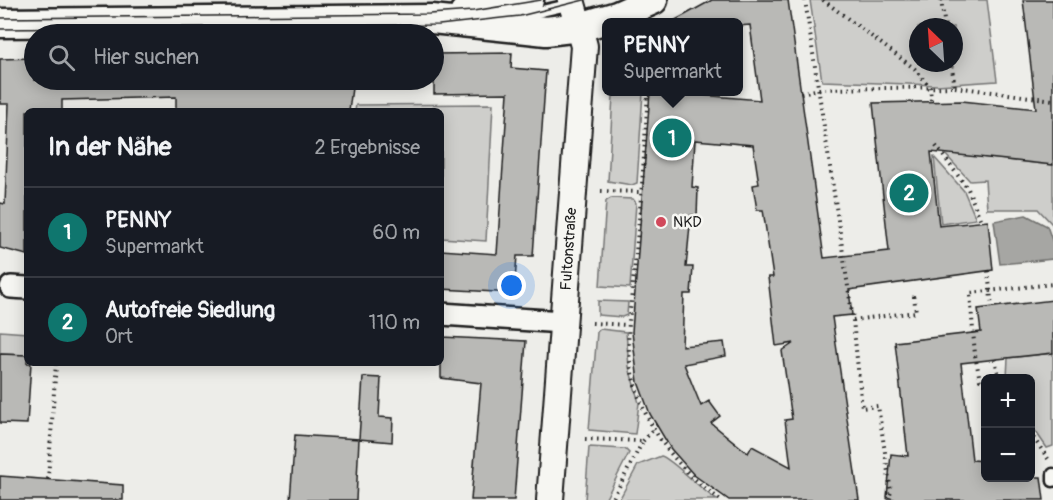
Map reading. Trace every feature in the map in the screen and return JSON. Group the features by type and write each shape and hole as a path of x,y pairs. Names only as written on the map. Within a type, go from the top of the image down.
{"main road":[{"path":"432,19 529,0"},
{"path":"0,23 432,19 546,31 577,8 618,16 653,0"}],"street":[{"name":"Fultonstraße","path":"550,500 584,46 577,8"},
{"path":"444,314 563,322"}],"lane":[{"path":"1052,469 1053,481"}],"path":[{"path":"806,0 853,320 862,408 878,406 891,492 888,500"},
{"path":"823,0 915,69 930,87 931,101"},
{"path":"941,0 944,18"},
{"path":"952,72 955,87"},
{"path":"801,93 820,89 955,87 1053,100"},
{"path":"648,96 642,192 628,325 633,373 652,431 690,476 721,500"},
{"path":"936,146 968,189 981,221"},
{"path":"601,191 642,192"},
{"path":"988,271 992,308"},
{"path":"981,380 971,334 970,293 1053,284"},
{"path":"853,320 916,312 914,297 918,297"},
{"path":"592,323 628,325"},
{"path":"995,359 998,374"},
{"path":"48,479 56,366"},
{"path":"612,500 643,441 652,431"},
{"path":"585,439 643,441"},
{"path":"1035,441 1052,469"}],"shaded area":[{"path":"810,0 987,0 997,81 937,85 822,81"},
{"path":"613,96 643,96 637,183 632,185 608,181"},
{"path":"493,104 486,241 444,238 444,108 356,108 356,105"},
{"path":"944,153 1053,165 1053,225 1038,209 987,209 985,180 970,181"},
{"path":"934,157 964,191 976,219 941,224"},
{"path":"611,198 633,199 636,203 630,288 600,286 606,201"},
{"path":"1026,215 1047,226 1053,243 1053,259 1000,264 994,221"},
{"path":"598,301 628,302 627,315 622,317 598,315"},
{"path":"600,329 626,332 629,367 639,403 635,434 589,430 597,332"},
{"path":"0,331 24,333 24,355 0,354"},
{"path":"1053,353 1053,446 1047,448 1035,430 1035,374 1007,374 1008,358"},
{"path":"589,447 625,449 629,453 605,500 585,500"},
{"path":"661,456 672,462 717,500 619,500 638,465"}],"building":[{"path":"712,0 788,0 824,258 889,251 873,103 962,101 1036,109 1023,0 1053,0 1053,165 931,152 939,226 988,221 993,270 849,290 852,315 832,317 859,500 729,500 694,475 671,449 650,414 638,382 632,332 650,96 713,96 760,100 750,25 743,26 743,18 679,18","holes":["695,140 753,145 759,184 753,185 757,210 763,210 773,277 768,277 776,346 794,343 782,351 792,419 785,420 791,467 752,446 748,453 711,423 720,416 709,401 701,406 684,364 726,356 724,342 682,346 684,294 691,294 693,267 686,267 691,215 697,216 698,188 692,187"]},
{"path":"512,53 511,68 546,71 533,256 517,256 514,293 444,289 444,250 497,254 508,93 434,94 434,90 444,90 444,54"},
{"path":"24,58 24,90 352,90 349,108 176,108 176,97 62,100 62,108 24,108 24,254 0,248 0,203 5,204 9,104 0,104 0,59"},
{"path":"1053,300 1053,353 961,363 972,460 981,461 981,482 1035,482 1035,477 1041,477 1044,500 896,500 887,497 891,454 908,456 895,342 981,332 978,309"},
{"path":"444,337 526,341 514,500 471,500 481,383 441,378 441,366 444,366"},
{"path":"0,354 24,355 24,366 31,366 27,424 0,423"},
{"path":"363,377 381,378 379,417 393,418 392,442 359,439"},
{"path":"295,435 359,439 356,500 290,500"},
{"path":"0,476 123,485 123,500 0,500"}],"tram line":[{"path":"0,18 429,14 473,11 541,0"},
{"path":"444,24 520,16 584,0"},
{"path":"0,29 24,29"}],"place":[{"name":"PENNY","path":"672,138"},
{"name":"Autofreie Siedlung","path":"909,193"},
{"name":"NKD","path":"661,222"}]}
